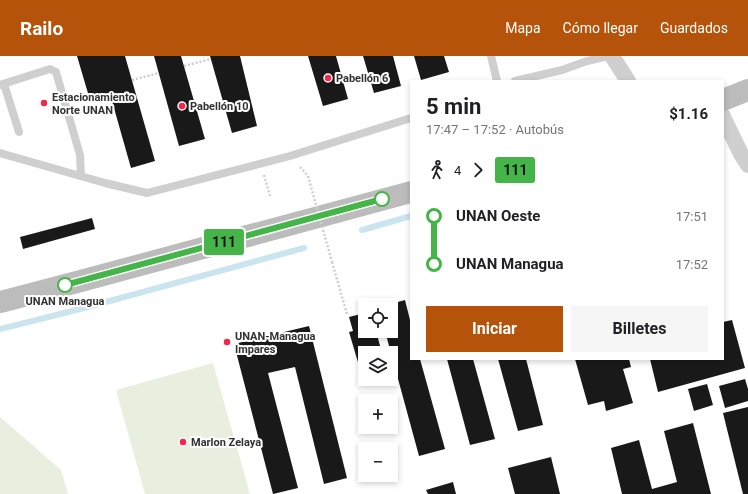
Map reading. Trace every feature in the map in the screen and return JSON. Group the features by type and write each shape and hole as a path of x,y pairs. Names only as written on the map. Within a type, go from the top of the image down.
{"main road":[{"path":"724,111 748,90"},
{"path":"0,302 410,192"}],"street":[{"path":"612,56 627,80"},
{"path":"724,114 744,160"}],"lane":[{"path":"491,56 497,80"},
{"path":"520,80 562,70 587,61 608,56"},
{"path":"19,132 2,84 50,69 56,72 80,155 81,176"},
{"path":"0,153 146,193 290,156 410,118"}],"path":[{"path":"184,66 211,59"},
{"path":"132,80 159,73"},
{"path":"261,164 270,196"},
{"path":"308,176 347,314"}],"green space":[{"name":"Marlon Zelaya","path":"213,363 250,494 145,494 116,390"},
{"path":"0,417 61,470 68,494 0,494"}],"building":[{"path":"77,56 125,56 155,161 131,168 110,94 90,100"},
{"name":"Pabellón 10","path":"154,56 181,56 205,139 179,146"},
{"path":"210,56 240,56 257,126 232,133"},
{"name":"Pabellón 6","path":"308,56 336,56 348,99 323,106"},
{"path":"363,56 393,56 401,86 374,93"},
{"path":"414,56 444,56 449,72 421,80"},
{"path":"92,218 95,229 23,249 20,237"},
{"path":"405,300 410,320 410,360 420,360 445,449 419,456 398,379 398,346 389,346 387,338 398,338 398,302"},
{"path":"358,315 358,338 378,338 380,346 358,346 358,362 349,332 353,331 349,317"},
{"path":"732,320 745,368 658,392 650,360 724,360 724,322"},
{"path":"309,326 347,478 324,484 295,367 268,373 298,488 273,494 234,344"},
{"path":"447,360 473,360 495,439 470,445"},
{"path":"498,360 526,360 543,425 518,431"},
{"path":"575,360 629,360 631,367 623,369 633,403 606,411 604,401 588,405"},
{"path":"745,379 748,389 748,401 725,408 719,386"},
{"path":"707,384 713,405 694,411 688,389"},
{"path":"748,407 748,494 743,494 723,413"},
{"path":"693,423 711,494 622,494 611,448 639,440 652,489 677,482 664,431"},
{"path":"551,457 560,494 515,494 508,468"},
{"path":"453,482 456,494 428,494 426,490"}],"waterway":[{"path":"362,230 410,216"},
{"path":"0,329 84,308 304,248"}],"bus line":[{"name":"111","path":"65,285 382,199"}],"place":[{"name":"Pabellón 6","path":"328,78"},
{"name":"Estacionamiento Norte UNAN","path":"44,103"},
{"name":"Pabellón 10","path":"182,106"},
{"name":"UNAN Managua","path":"65,285"},
{"name":"UNAN-Managua Impares","path":"227,342"},
{"name":"Marlon Zelaya","path":"183,442"}]}
